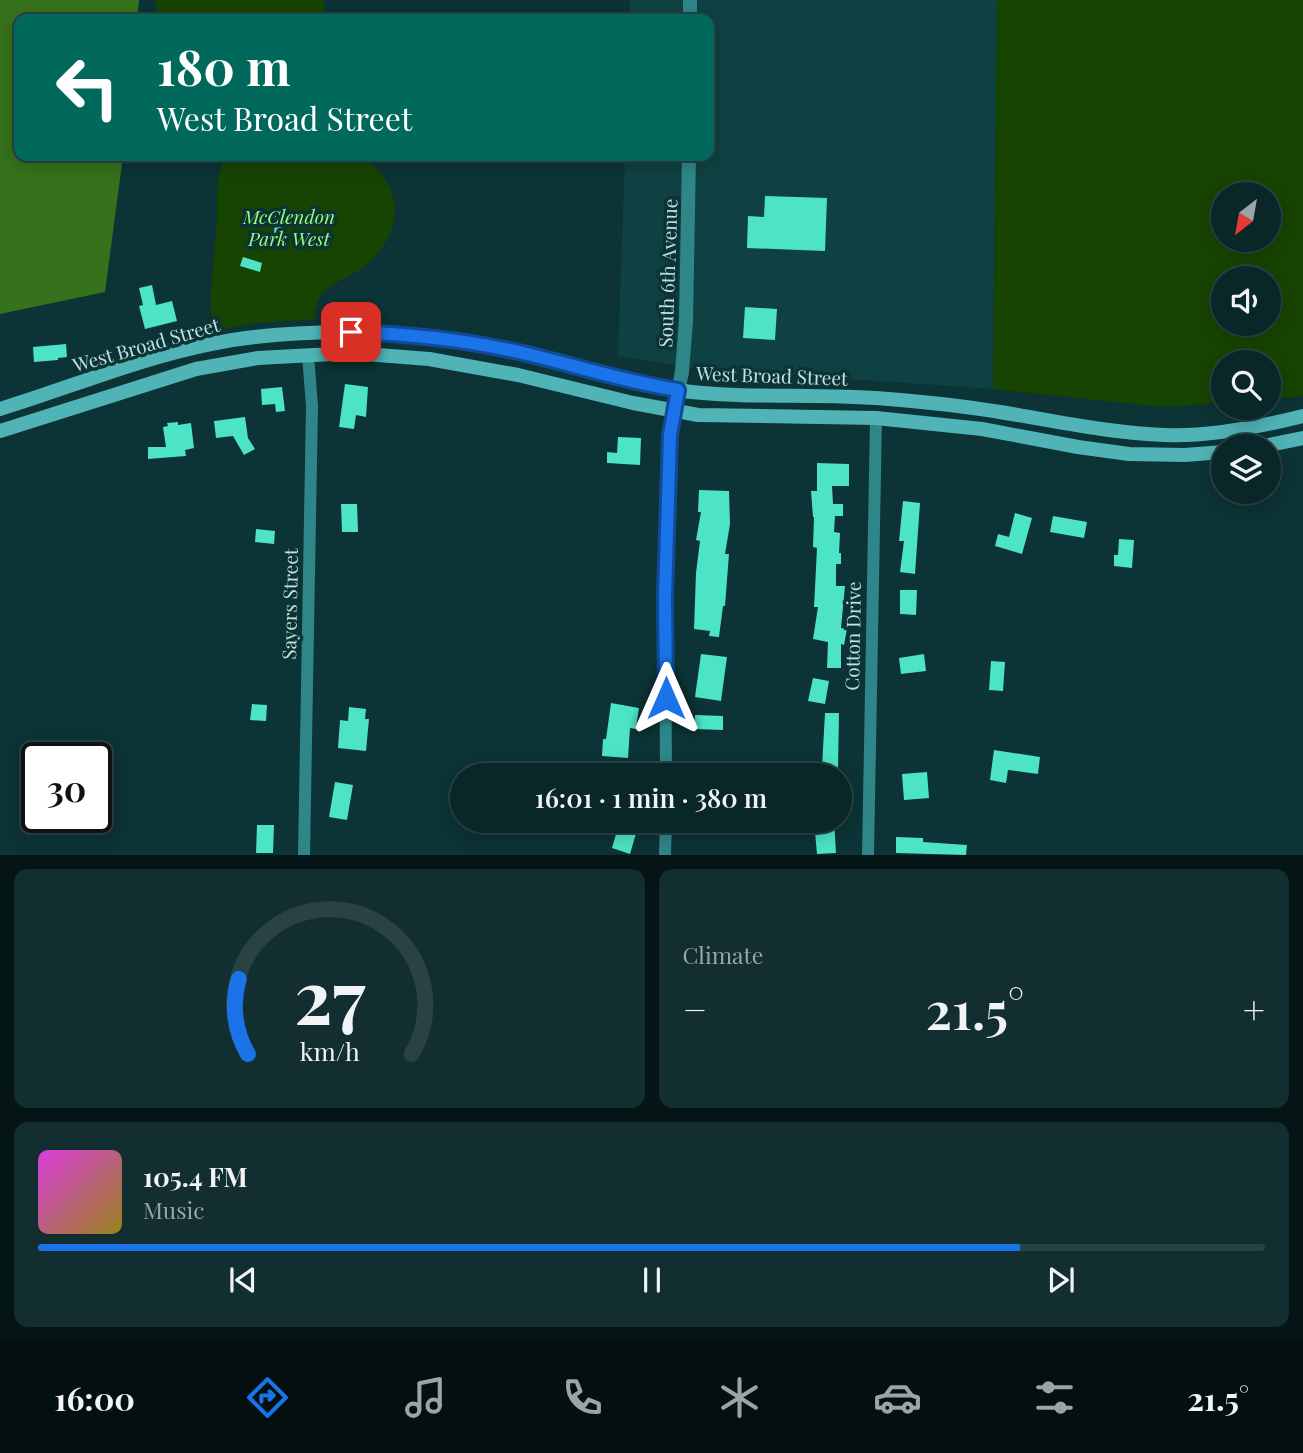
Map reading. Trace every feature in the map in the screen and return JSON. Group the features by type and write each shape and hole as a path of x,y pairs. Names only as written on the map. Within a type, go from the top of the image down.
{"main road":[{"name":"West Broad Street","path":"0,409 116,370 196,347 235,340 307,334 396,334 484,345 638,383 730,396 877,398 979,409 1107,430 1168,435 1225,430 1303,416"},
{"path":"307,334 308,355"},
{"name":"West Broad Street","path":"0,431 196,369 241,360 308,355 390,355 519,375 674,411 736,417 876,418 982,429 1129,454 1211,453"},
{"path":"674,411 678,390"},
{"path":"876,418 877,398"},
{"path":"1281,443 1303,438"}],"street":[{"name":"South 6th Avenue","path":"678,390 686,321 689,161"},
{"name":"Sayers Street","path":"303,855 312,413 308,355"},
{"path":"666,763 665,596 670,435 674,411"},
{"name":"Cotton Drive","path":"868,855 876,418"},
{"path":"665,855 666,833"}],"shaded area":[{"path":"630,0 997,0 993,389 694,368 618,356 625,161 714,161 714,14 630,14"}],"green space":[{"path":"0,0 139,0 138,14 14,14 14,161 122,161 105,292 0,314"},
{"path":"155,0 324,0 324,14 158,14"},
{"path":"997,0 1303,0 1303,396 1281,399 1281,350 1211,350 1211,404 1163,407 993,389"},
{"name":"McClendon Park West","path":"224,161 366,161 383,176 390,187 394,204 393,225 384,244 371,261 354,274 330,286 319,298 315,319 212,330 211,289 218,187"}],"building":[{"path":"765,196 827,198 825,251 747,248 748,216 764,217"},
{"path":"275,215 284,216 284,237 274,236"},
{"path":"243,257 262,263 260,272 240,266"},
{"path":"152,285 156,305 172,301 177,321 145,329 139,306 143,305 139,288"},
{"path":"745,307 777,309 775,340 743,338"},
{"path":"66,344 67,357 34,362 33,347"},
{"path":"345,384 368,387 366,417 356,415 354,429 339,427"},
{"path":"282,387 285,411 276,412 275,404 262,405 261,389"},
{"path":"245,417 248,438 255,449 244,455 233,436 216,438 214,421"},
{"path":"178,422 178,425 191,423 194,448 185,450 186,456 148,459 148,447 166,447 163,427 168,426 167,423"},
{"path":"618,437 641,438 640,465 607,463 607,452 617,453"},
{"path":"817,463 849,464 849,486 832,486 833,504 843,504 843,516 835,516 834,532 840,533 841,553 841,564 836,564 836,586 845,586 841,628 847,629 844,645 841,644 841,668 827,668 828,642 813,639 818,607 814,607 817,548 813,547 811,491 817,491"},
{"path":"699,490 729,491 730,524 725,554 729,554 725,606 719,637 709,636 710,631 694,629 700,541 696,540 701,512 698,512"},
{"path":"903,501 920,503 915,574 900,572 904,541 899,541"},
{"path":"341,504 357,504 358,532 342,532"},
{"path":"1015,513 1032,518 1022,554 995,546 998,534 1009,537"},
{"path":"1053,516 1087,522 1084,538 1050,532"},
{"path":"256,529 275,531 274,544 255,542"},
{"path":"1119,539 1134,540 1132,568 1114,566"},
{"path":"900,590 917,590 916,615 900,614"},
{"path":"701,654 727,657 721,701 695,697"},
{"path":"924,654 926,671 901,674 899,658"},
{"path":"991,661 1005,662 1003,691 989,690"},
{"path":"813,678 829,681 825,704 808,701"},
{"path":"611,703 639,708 636,729 630,728 628,758 602,756"},
{"path":"252,704 267,705 266,721 250,720"},
{"path":"349,707 366,709 365,719 369,719 366,751 338,748 340,720 348,721"},
{"path":"825,713 839,713 838,763 822,763"},
{"path":"695,715 723,716 723,730 694,729"},
{"path":"994,750 1040,757 1038,774 1008,770 1006,783 990,780"},
{"path":"927,772 929,798 904,800 902,774"},
{"path":"335,782 353,785 347,820 329,817"},
{"path":"257,825 274,825 273,853 256,853"},
{"path":"616,833 636,833 630,854 612,848"},
{"path":"815,833 835,833 836,853 817,854"},
{"path":"896,837 967,845 966,855 896,853"}],"route":[{"path":"351,332 433,337 484,345 598,374 678,390 670,435 665,596 666,698"}]}
